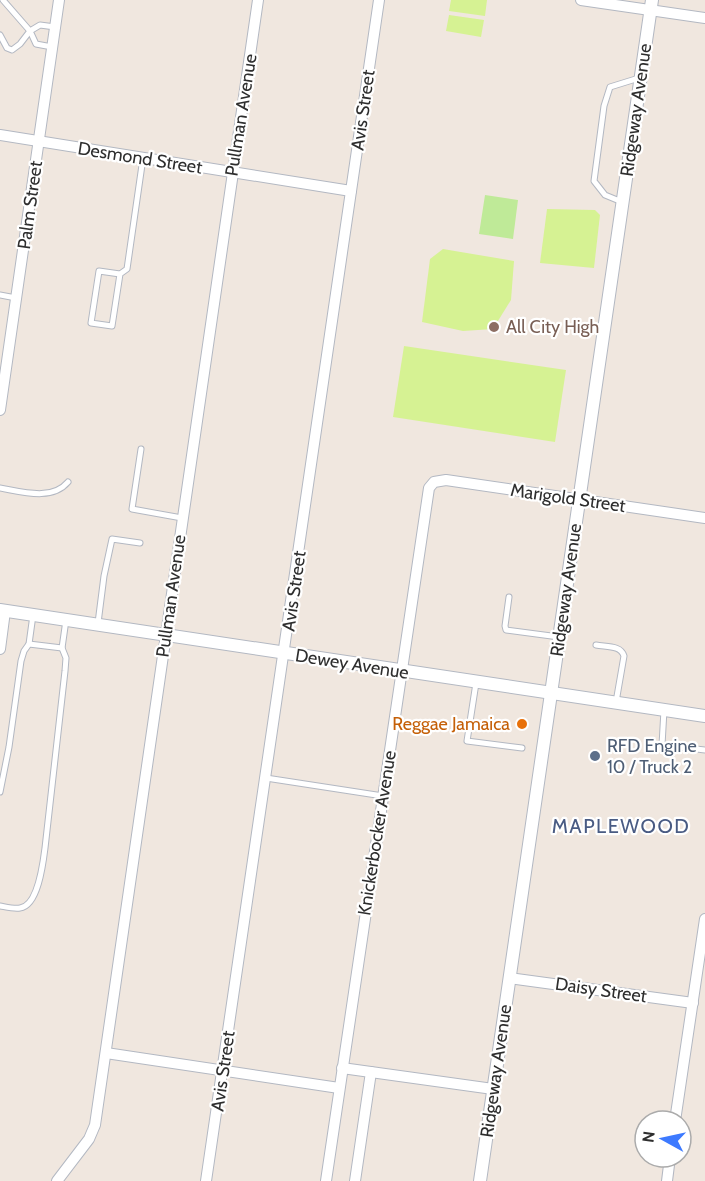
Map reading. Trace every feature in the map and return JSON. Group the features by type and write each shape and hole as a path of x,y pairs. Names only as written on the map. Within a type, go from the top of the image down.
{"street":[{"name":"Palm Street","path":"0,410 59,0"},
{"name":"Pullman Avenue","path":"57,1181 94,1130 258,0"},
{"name":"Avis Street","path":"206,1181 379,0"},
{"path":"581,0 651,5 705,18"},
{"name":"Ridgeway Avenue","path":"480,1181 651,5"},
{"name":"Desmond Street","path":"0,135 351,191"},
{"name":"Marigold Street","path":"431,485 446,480 705,518"},
{"name":"Knickerbocker Avenue","path":"326,1181 428,492 431,485"},
{"path":"0,649 3,610"},
{"name":"Dewey Avenue","path":"3,610 705,716"},
{"path":"677,1109 705,919"},
{"name":"Daisy Street","path":"510,978 693,1003"},
{"path":"106,1053 339,1088"},
{"path":"342,1068 493,1089"},
{"path":"355,1181 370,1072"}],"lane":[{"path":"3,0 30,31 36,44 52,47"},
{"path":"0,35 7,48 12,50 30,31 40,25 55,27"},
{"path":"622,202 605,195 594,181 604,106 610,87 640,78"},
{"path":"120,274 112,326 91,323 99,271 120,274 128,269 143,158"},
{"path":"0,295 16,298"},
{"path":"141,449 132,509 182,518"},
{"path":"0,488 47,494 62,490 68,482"},
{"path":"98,625 104,576 112,539 140,543"},
{"path":"509,597 505,626 507,630 559,637"},
{"path":"0,792 21,661 29,644 33,615"},
{"path":"0,906 20,909 28,905 34,897 41,873 65,671 66,658 62,648 66,620"},
{"path":"29,644 62,648"},
{"path":"596,645 620,649 623,652 616,703"},
{"path":"476,683 467,741 522,748"},
{"path":"664,710 662,745 705,750"},
{"path":"266,778 383,795"}],"green space":[{"path":"451,0 487,0 485,16 449,11"},
{"path":"449,15 484,20 481,37 446,31"},
{"path":"485,195 518,200 513,239 479,234"},
{"path":"547,209 595,210 600,215 594,268 540,263"},
{"path":"443,249 514,261 511,300 493,329 463,331 422,322 430,259"},
{"path":"404,346 566,370 555,442 393,417"}],"place":[{"name":"All City High","path":"494,327"},
{"name":"Reggae Jamaica","path":"522,724"},
{"name":"RFD Engine 10 / Truck 2","path":"595,756"}],"district":[{"name":"MAPLEWOOD","path":"621,826"}]}
